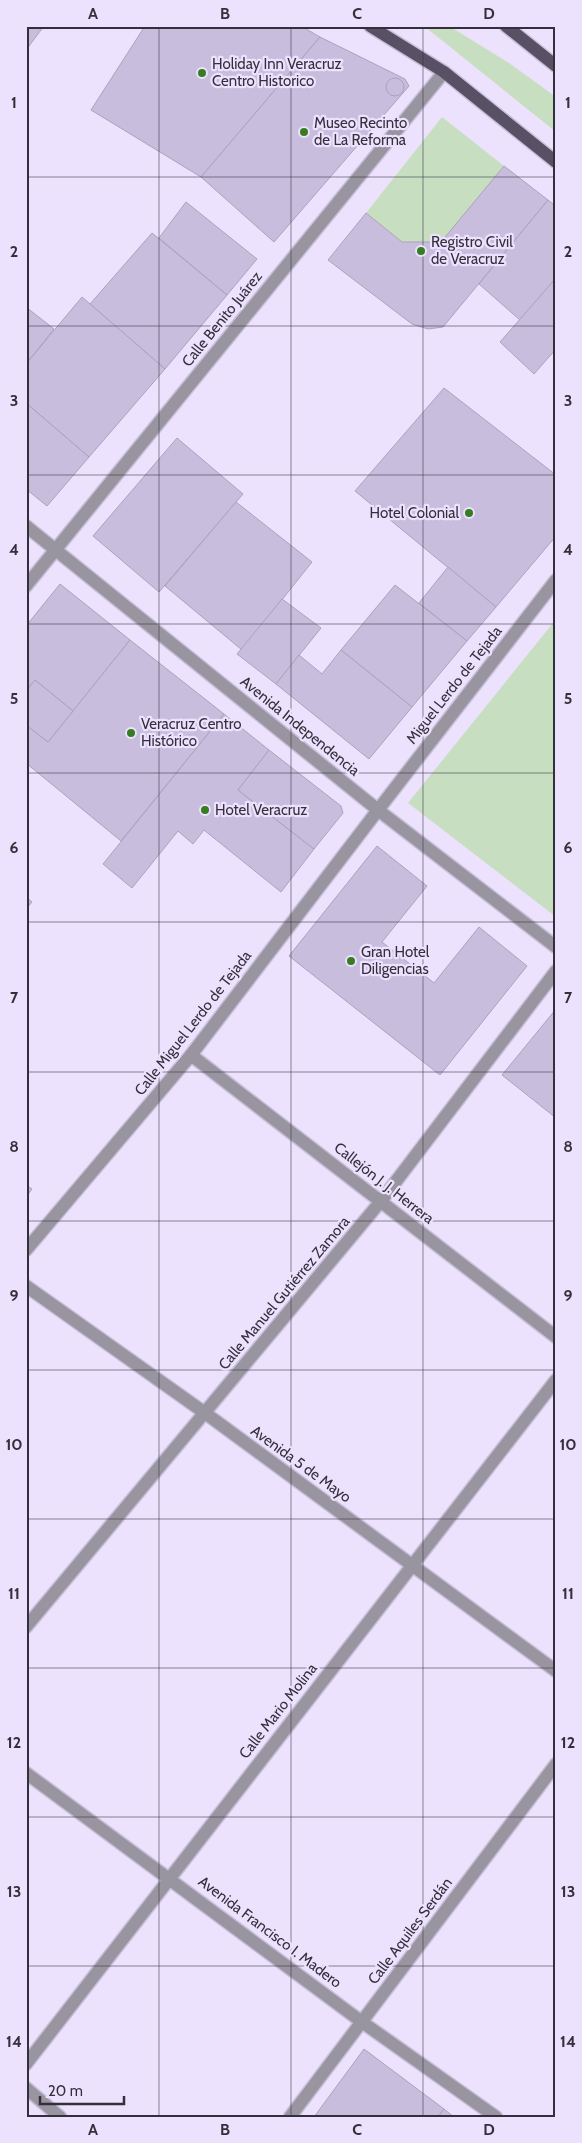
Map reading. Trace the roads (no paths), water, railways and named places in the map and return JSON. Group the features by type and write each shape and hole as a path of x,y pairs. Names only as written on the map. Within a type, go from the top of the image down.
{"main road":[{"path":"370,26 444,72 556,162"},
{"path":"506,26 556,66"}],"street":[{"name":"Calle Benito Juárez","path":"26,586 444,72"},
{"name":"Avenida Independencia","path":"26,526 378,810 556,946"},
{"name":"Miguel Lerdo de Tejada","path":"378,810 556,580"},
{"name":"Calle Miguel Lerdo de Tejada","path":"26,1250 190,1055 378,810"},
{"name":"Calle Manuel Gutiérrez Zamora","path":"26,1627 381,1201 556,971"},
{"name":"Callejón J. J. Herrera","path":"190,1055 556,1337"},
{"name":"Avenida 5 de Mayo","path":"26,1286 205,1414 556,1671"},
{"name":"Calle Mario Molina","path":"26,2064 169,1877 556,1380"},
{"name":"Calle Aquiles Serdán","path":"290,2117 556,1764"},
{"name":"Avenida Francisco I. Madero","path":"26,1772 362,2022 496,2117"},
{"path":"26,2088 60,2117"}],"place":[{"name":"Holiday Inn Veracruz Centro Historico","path":"202,73"},
{"name":"Museo Recinto de La Reforma","path":"304,132"},
{"name":"Registro Civil de Veracruz","path":"421,251"},
{"name":"Hotel Colonial","path":"469,513"},
{"name":"Veracruz Centro Histórico","path":"131,733"},
{"name":"Hotel Veracruz","path":"205,810"},
{"name":"Gran Hotel Diligencias","path":"351,961"}]}
